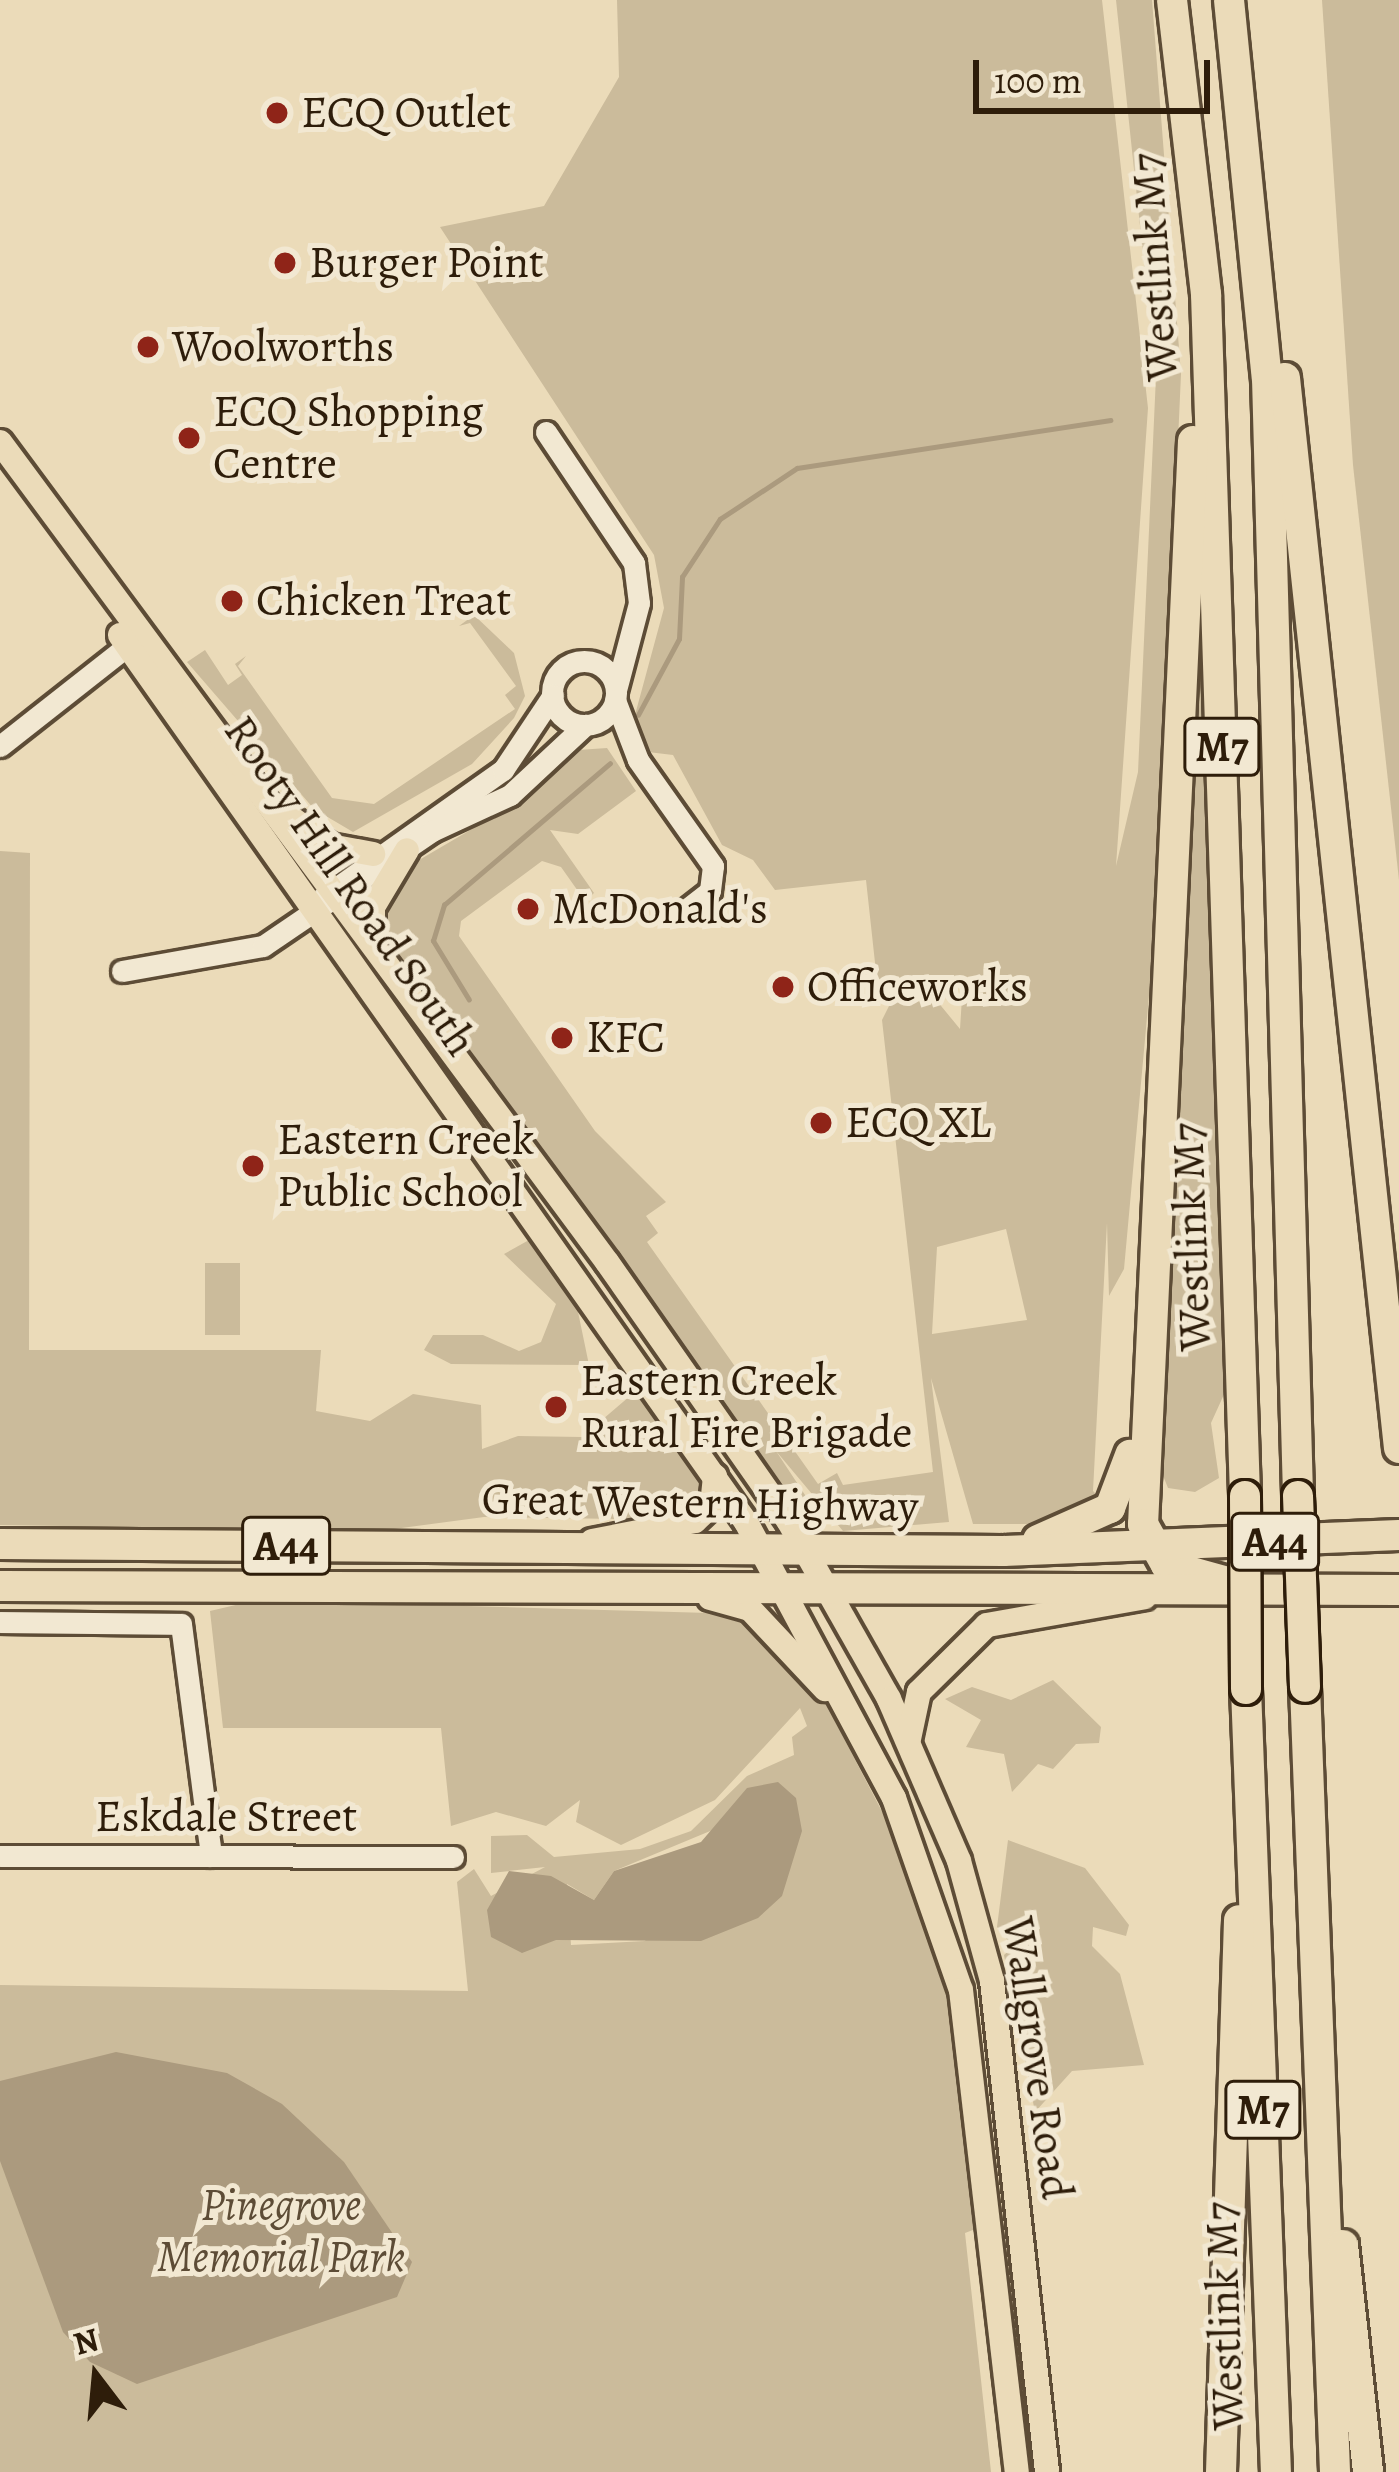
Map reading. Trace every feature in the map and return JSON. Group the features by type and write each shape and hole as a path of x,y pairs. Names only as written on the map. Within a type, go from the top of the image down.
{"highway":[{"name":"Westlink M7","path":"1172,0 1206,294 1245,1496 1246,1689 1276,2472"},
{"name":"M7","path":"1229,0 1255,201 1314,2059 1335,2472"},
{"path":"1255,201 1277,292 1399,1448"},
{"name":"M7","path":"1150,1548 1143,1374 1159,1035 1206,294"},
{"path":"1372,1206 1399,1342"},
{"name":"M7","path":"1004,1551 1087,1524 1118,1498 1143,1374"},
{"name":"Great Western Highway","path":"0,1544 1004,1551 1399,1535"},
{"path":"1150,1548 1179,1572 1277,1592"},
{"path":"1358,1592 1399,1566"},
{"name":"Great Western Highway","path":"0,1586 787,1596 1399,1590"},
{"path":"1221,2472 1239,1770 1251,1748"},
{"path":"1314,2059 1329,2076 1368,2472"}],"main road":[{"name":"Rooty Hill Road South","path":"0,442 316,909 715,1476 787,1596"},
{"name":"Rooty Hill Road South","path":"0,467 133,641 274,806 805,1550"},
{"path":"274,806 331,846 373,854"},
{"path":"373,942 373,907 407,850"},
{"path":"573,1546 695,1521 712,1505 715,1476"},
{"name":"Wallgrove Road","path":"805,1550 909,1743 959,1861 992,1981 1047,2472"},
{"path":"666,1592 750,1609 857,1728"},
{"path":"909,1743 919,1692 987,1624 1154,1595"},
{"name":"Wallgrove Road","path":"787,1596 928,1877 961,1990 1017,2472"}],"street":[{"path":"335,891 522,786 616,695 624,643 639,594 630,553 546,432"},
{"path":"0,746 133,641"},
{"path":"122,970 234,958 316,909 373,854 503,770 553,695 560,672 624,643"},
{"path":"587,661 616,695 638,760 713,866 710,891 686,910"},
{"path":"553,695 560,713 590,724 638,760"},
{"path":"0,1622 169,1622 187,1631 212,1856"},
{"name":"Eskdale Street","path":"0,1856 452,1857"}],"green space":[{"path":"617,0 1102,0 1148,408 1116,866 1138,772 1156,376 1116,0 1152,0 1181,374 1157,908 1124,1269 1109,1296 1107,1223 1093,1491 1103,1501 1061,1524 973,1524 931,1378 949,1522 843,1531 776,1451 807,1498 798,1505 383,943 385,911 414,863 525,798 578,750 607,748 636,791 578,834 550,830 594,893 585,901 561,867 542,861 461,921 459,936 595,1131 666,1202 646,1216 658,1233 647,1242 818,1484 837,1473 843,1485 933,1472 882,1020 891,1002 937,1001 960,1029 963,982 877,981 866,880 775,890 753,860 722,845 673,755 648,752 632,726 664,608 654,555 440,227 544,206 619,77","holes":["1006,1229 1027,1320 932,1334 937,1247"]},
{"path":"1322,0 1399,0 1399,880 1353,465"},
{"path":"1204,602 1226,1390 1211,1423 1219,1478 1195,1492 1168,1488 1160,1468"},
{"path":"474,615 514,653 525,696 514,718 472,764 353,832 314,809 187,662 205,650 228,685 242,675 235,664 246,656 238,666 332,798 374,804 515,709 505,695 516,686 470,623 459,626"},
{"path":"0,851 30,853 29,1350 321,1350 316,1411 370,1421 413,1394 481,1405 482,1449 518,1436 582,1437 637,1390 702,1485 699,1505 681,1520 484,1517 379,1531 0,1525"},
{"path":"529,1240 577,1307 589,1365 451,1364 424,1350 433,1335 483,1335 519,1351 541,1342 556,1304 504,1254"},
{"path":"205,1263 240,1263 240,1335 205,1335"},
{"name":"Pinegrove Memorial Park","path":"257,1600 744,1614 824,1700 902,1850 949,2005 978,2228 965,2233 991,2472 0,2472 0,1985 468,1991 457,1882 474,1869 491,1896 545,1867 491,1873 491,1836 527,1835 554,1857 640,1849 691,1831 747,1776 794,1755 792,1737 807,1726 800,1708 715,1800 621,1845 576,1822 580,1800 546,1826 496,1812 451,1826 441,1728 223,1728 210,1611","holes":["715,1829 645,1941 571,1945 567,1884 594,1900 614,1871"]},
{"path":"1053,1680 1101,1727 1099,1743 1076,1744 1053,1769 1038,1764 1012,1792 1004,1754 966,1747 981,1720 945,1699 972,1687 1011,1700"},
{"path":"1008,1840 1085,1868 1129,1925 1126,1936 1093,1927 1092,1946 1120,1974 1144,2065 1072,2071 1035,2112 1004,1955 1013,1947 997,1927"}],"shaded area":[{"path":"778,1782 796,1798 802,1831 782,1896 758,1918 701,1941 556,1940 522,1953 491,1937 487,1910 509,1871 551,1876 594,1900 614,1871 701,1842 747,1788"},
{"path":"116,2052 227,2073 282,2104 344,2162 412,2262 397,2297 137,2384 90,2362 63,2332 0,2161 0,2081"}],"waterway":[{"path":"638,715 679,639 682,577 720,519 797,468 1110,420"},
{"path":"469,1000 433,941 444,905 610,763"}],"place":[{"name":"ECQ Outlet","path":"277,113"},
{"name":"Burger Point","path":"285,263"},
{"name":"Woolworths","path":"148,347"},
{"name":"ECQ Shopping Centre","path":"189,438"},
{"name":"Chicken Treat","path":"232,601"},
{"name":"McDonald's","path":"528,909"},
{"name":"Officeworks","path":"783,987"},
{"name":"KFC","path":"562,1038"},
{"name":"ECQ XL","path":"821,1123"},
{"name":"Eastern Creek Public School","path":"253,1166"},
{"name":"Eastern Creek Rural Fire Brigade","path":"556,1407"}]}
